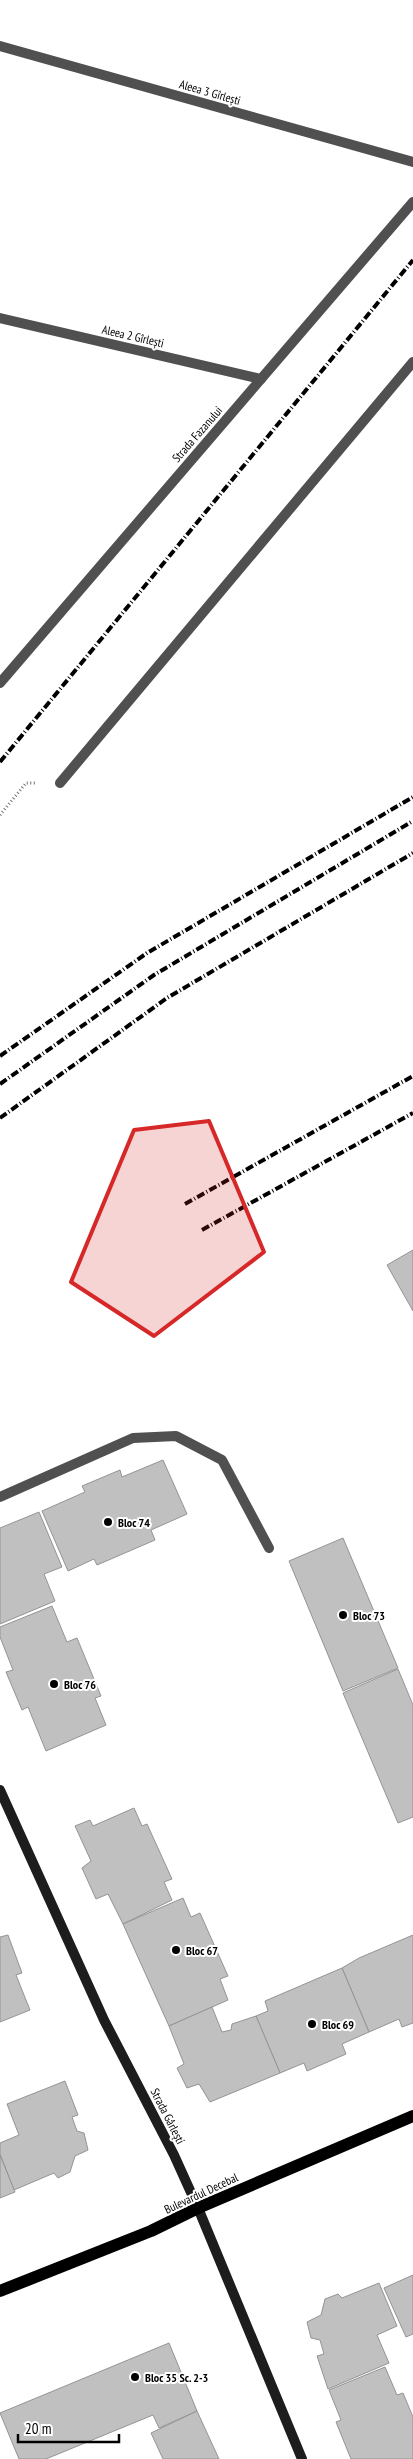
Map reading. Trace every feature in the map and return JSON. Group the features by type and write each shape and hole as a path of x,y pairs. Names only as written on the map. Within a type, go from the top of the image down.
{"main road":[{"name":"Bulevardul Decebal","path":"0,2291 151,2231 198,2208 413,2116"}],"street":[{"name":"Aleea 3 Gîrlești","path":"0,46 413,162"},
{"name":"Strada Fazanului","path":"0,683 413,202"},
{"name":"Aleea 2 Gîrlești","path":"0,318 261,379"},
{"path":"60,783 413,362"},
{"path":"0,1497 133,1438 176,1436 222,1460 269,1548"},
{"name":"Strada Gârlești","path":"0,1790 104,2020 174,2156 198,2208 302,2459"}],"path":[{"path":"0,815 26,783 60,783"}],"highlighted area":[{"path":"209,1121 264,1252 154,1336 71,1282 134,1130"}],"building":[{"path":"413,1250 413,1311 387,1265"},
{"name":"Bloc 74","path":"163,1460 187,1514 151,1530 155,1540 97,1565 94,1559 68,1571 42,1511 85,1492 82,1486 120,1470 122,1477"},
{"path":"39,1512 62,1567 44,1574 55,1601 0,1624 0,1528"},
{"name":"Bloc 73","path":"343,1538 398,1668 343,1691 289,1561"},
{"name":"Bloc 76","path":"52,1606 67,1642 77,1638 101,1696 95,1698 106,1725 46,1751 28,1707 22,1710 6,1672 13,1670 0,1637 0,1627"},
{"path":"398,1669 413,1705 413,1817 398,1823 343,1693"},
{"path":"134,1808 142,1826 147,1824 172,1879 164,1882 172,1900 123,1924 108,1894 96,1899 82,1868 91,1861 75,1826 90,1820 93,1826"},
{"name":"Bloc 67","path":"183,1898 191,1917 200,1913 228,1976 220,1979 228,2000 169,2026 123,1924"},
{"path":"8,1935 22,1973 16,1975 30,2010 0,2022 0,1937"},
{"path":"413,1935 413,2023 402,2027 399,2019 369,2032 342,1968 359,1958"},
{"name":"Bloc 69","path":"342,1968 369,2032 342,2044 346,2054 307,2071 304,2063 280,2073 256,2016 268,2011 265,2001"},
{"path":"212,2007 222,2032 231,2030 232,2024 256,2016 280,2073 210,2102 199,2084 187,2088 177,2068 184,2064 169,2026"},
{"path":"65,2081 78,2115 72,2117 77,2131 84,2133 88,2150 75,2156 70,2172 58,2178 54,2173 14,2190 0,2154 0,2143 19,2135 7,2104"},
{"path":"0,2155 15,2192 0,2198"},
{"path":"413,2275 413,2334 406,2337 384,2288"},
{"path":"379,2283 397,2326 377,2335 389,2363 328,2389 317,2356 324,2354 320,2340 311,2338 307,2322 321,2315 325,2299 338,2294 342,2298"},
{"name":"Bloc 35 Sc. 2-3","path":"169,2343 197,2411 159,2428 153,2415 46,2459 19,2459 0,2413"},
{"path":"385,2367 397,2395 403,2393 413,2417 413,2459 351,2459 336,2422 341,2420 329,2390"},
{"path":"197,2411 219,2459 163,2459 151,2433"}],"railway":[{"path":"0,762 413,260"},
{"path":"0,1056 147,953 413,797"},
{"path":"0,1084 154,975 413,821"},
{"path":"0,1118 167,998 413,853"},
{"path":"185,1204 413,1076"},
{"path":"202,1230 413,1113"}],"place":[{"name":"Bloc 74","path":"108,1522"},
{"name":"Bloc 73","path":"343,1615"},
{"name":"Bloc 76","path":"54,1684"},
{"name":"Bloc 67","path":"176,1950"},
{"name":"Bloc 69","path":"312,2024"},
{"name":"Bloc 35 Sc. 2-3","path":"135,2377"}]}
